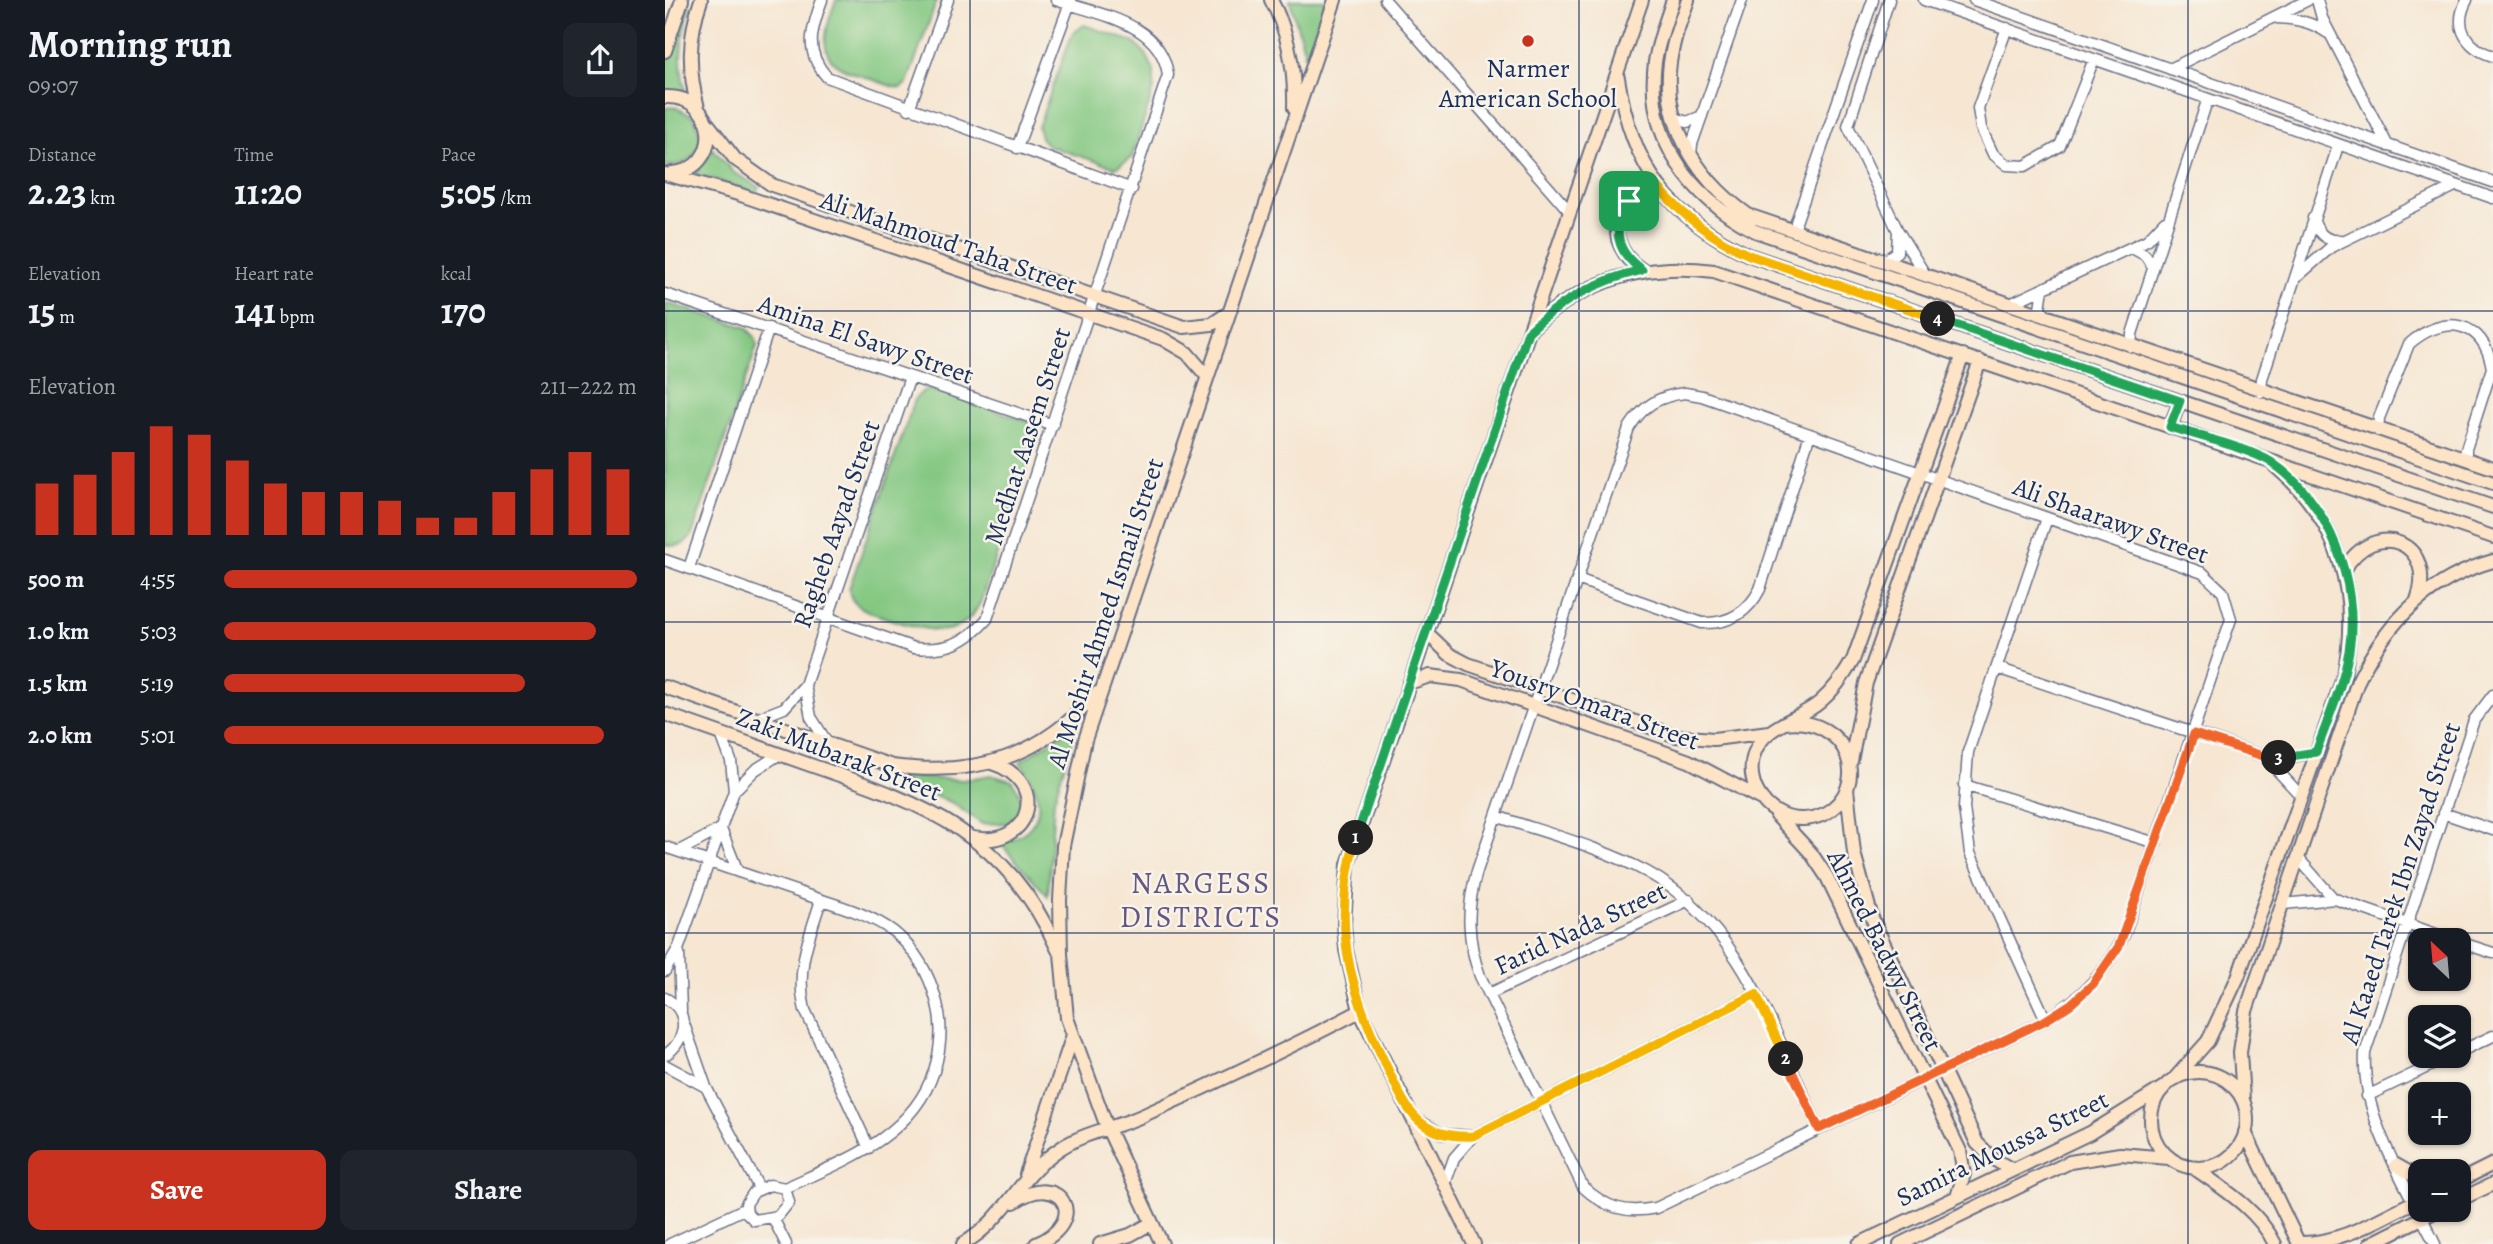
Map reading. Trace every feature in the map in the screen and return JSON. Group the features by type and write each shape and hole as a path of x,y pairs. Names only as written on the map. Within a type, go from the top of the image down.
{"street":[{"path":"665,51 682,0"},
{"path":"698,108 692,88 690,45 701,0"},
{"path":"822,0 810,40 818,67 840,85 1132,189"},
{"path":"909,109 948,0"},
{"name":"Medhat Aasem Street","path":"665,560 914,648 935,650 955,645 973,635 991,609 1166,88 1166,60 1160,47 1136,27 1070,2 1056,0"},
{"path":"1271,0 1286,36 1292,64 1293,120"},
{"name":"Al Moshir Ahmed Ismail Street","path":"1162,1244 1107,1128 1067,1018 1061,954 1063,846 1072,792 1102,688 1335,0"},
{"path":"1385,0 1570,212"},
{"path":"1474,1244 1360,1012 1346,950 1344,924 1348,864 1642,0"},
{"path":"1673,0 1659,40 1654,85 1661,131 1681,172 1712,205 1755,231 1877,266 2045,324 2126,345 2493,468"},
{"path":"1688,0 1672,47 1669,71 1675,118 1691,157 1726,199 1748,215 1877,266 1927,277 2008,305 2116,356 2493,483"},
{"path":"1691,157 1702,116 1742,0"},
{"path":"1796,232 1796,222 1873,0"},
{"path":"1889,0 1848,125 1898,232 1927,277"},
{"path":"1924,0 2207,101 2493,198"},
{"path":"1974,0 2493,182"},
{"path":"2170,69 2308,0"},
{"path":"2317,0 2388,146"},
{"path":"2467,0 2461,11 2463,34 2479,51 2493,56"},
{"path":"1017,148 1070,2"},
{"path":"2275,18 2305,21 2332,35"},
{"path":"2007,28 1978,108 1981,128 1993,154 2007,165 2025,166 2056,149 2064,141 2094,59"},
{"path":"1617,74 1623,114 1637,152 1658,187 1699,228 1749,255 2493,508"},
{"path":"665,97 688,100 698,108"},
{"path":"2116,356 2126,345 2207,101"},
{"name":"Ali Mahmoud Taha Street","path":"698,108 735,159 772,185 1184,327 1212,324 1227,314"},
{"path":"1675,118 1687,122 1702,116"},
{"path":"665,174 680,173 699,160 709,140 708,124"},
{"path":"2324,141 2329,126"},
{"path":"2358,153 2363,138"},
{"path":"2261,392 2262,379 2312,218 2338,146"},
{"name":"Ali Mahmoud Taha Street","path":"665,174 714,186 1175,344 1206,375"},
{"path":"2294,282 2317,257 2347,239 2455,186"},
{"path":"1642,270 1629,261 1620,247 1618,223 1629,201 1642,191 1658,187"},
{"path":"2008,305 2147,240 2170,215"},
{"path":"2312,218 2315,227 2328,239 2347,239"},
{"path":"1877,266 1896,252 1898,232"},
{"path":"2131,248 2145,255 2153,267"},
{"path":"1528,332 1569,298 1616,276 1642,270 1690,268 1738,278 2493,537"},
{"path":"2043,289 2040,310 2045,324"},
{"name":"Amina El Sawy Street","path":"665,294 1053,425"},
{"path":"2378,431 2379,418 2409,344 2444,325 2465,326 2478,334 2492,368 2466,449 2466,459"},
{"path":"689,568 769,328"},
{"path":"1963,355 1853,660 1825,698 1769,732 1757,746 1751,763 1752,782 1759,798 1772,811 1789,818 1815,816 1838,802 1847,786 1866,683 1980,361"},
{"name":"Ragheb Aayad Street","path":"756,719 785,708 805,685 909,377"},
{"name":"Ali Shaarawy Street","path":"1676,394 1702,396 1921,473 2203,573 2224,592 2231,619 2228,633 2124,935 2111,961 2093,984 2071,1004 2046,1020 1656,1208 1636,1212 1616,1209 1598,1201 1583,1187 1473,958 1468,919 1472,889 1629,428 1638,413 1651,402 1676,394"},
{"path":"2170,427 2180,401"},
{"path":"1577,579 1702,623 1714,624 1737,616 1747,609 1760,589 1810,434"},
{"path":"2269,461 2290,478 2323,520 2344,570 2351,622 2349,649 2344,675 2220,1020 2208,1041 2164,1087 2155,1100 2151,1115 2152,1131 2158,1146 2169,1158 2195,1168 2238,1200 2257,1218 2275,1244"},
{"path":"2046,1020 1970,853 1964,785 1968,752 2047,518"},
{"path":"2344,570 2353,554 2366,544 2383,540 2399,543 2413,553 2421,567 2423,584 2417,600"},
{"path":"2195,1168 2211,1166 2226,1159 2238,1147 2245,1132 2247,1116 2243,1101 2240,1052 2246,1011 2358,681 2373,651 2392,624 2417,600 2445,580 2493,561"},
{"name":"Yousry Omara Street","path":"1427,633 1458,660 1676,736 1714,739 1769,732"},
{"path":"1997,668 2266,757 2291,757 2316,752"},
{"name":"Yousry Omara Street","path":"1409,683 1430,676 1451,677 1689,761 1759,798"},
{"name":"Ragheb Aayad Street","path":"805,685 811,717 829,744"},
{"name":"Zaki Mubarak Street","path":"665,687 892,766 925,770 992,763 1053,734 1079,713 1102,688"},
{"name":"Al Kaaed Tarek Ibn Zayad Street","path":"2408,1185 2396,1165 2367,1097 2364,1068 2368,1038 2474,720 2493,695"},
{"name":"Zaki Mubarak Street","path":"665,714 918,803 973,838 1024,890 1061,954"},
{"path":"1785,723 1803,721 1828,731 1846,751 1850,768"},
{"path":"665,971 679,947 734,791 731,761 721,734"},
{"path":"734,791 755,770 780,754"},
{"path":"2266,757 2301,796"},
{"path":"973,838 990,841 1006,837 1019,827 1027,812 1027,795 1021,779 1008,768 992,763"},
{"path":"1964,785 2156,843"},
{"name":"Ahmed Badwy Street","path":"1847,786 1852,842 1865,897 1977,1143 1993,1159 2013,1170"},
{"name":"Ahmed Badwy Street","path":"1772,811 1793,831 1827,877 1925,1078 1963,1163 1964,1174 1957,1197"},
{"path":"2443,813 2493,830"},
{"path":"1496,816 1643,870 1689,900 1731,947 1819,1129"},
{"path":"2291,825 2308,831"},
{"path":"679,851 721,829"},
{"path":"721,829 738,872"},
{"path":"665,847 861,914 894,932 913,951 932,982 941,1017 940,1053 929,1087 906,1119 869,1148 785,1188 770,1185 759,1188 749,1198 746,1208 670,1244"},
{"path":"2299,859 2335,899"},
{"path":"2283,904 2335,899 2420,928"},
{"path":"821,900 802,958 801,993 805,1010 869,1148"},
{"name":"Farid Nada Street","path":"1489,994 1689,900"},
{"path":"2471,946 2493,953"},
{"path":"665,1055 679,1043 683,1019 679,947"},
{"path":"1445,1184 1454,1158 1473,1136 1756,994"},
{"path":"665,998 683,1019 706,1087 759,1188"},
{"path":"1024,1180 1060,1148 1081,1136 1141,1117 1360,1012"},
{"path":"963,1244 995,1221 1009,1205 1024,1180 1073,1035"},
{"path":"2471,1046 2493,1036"},
{"path":"665,1065 706,1087"},
{"path":"2367,1097 2426,1068"},
{"path":"2176,1077 2191,1072 2207,1072 2222,1077 2235,1087 2243,1101"},
{"name":"Samira Moussa Street","path":"1859,1244 2090,1133 2164,1087"},
{"path":"1411,1116 1442,1135 1473,1136"},
{"path":"2245,1132 2299,1243 2314,1244 2337,1239 2408,1204"},
{"name":"Samira Moussa Street","path":"1900,1244 2070,1162 2120,1154 2169,1158"},
{"path":"2471,1175 2493,1164"},
{"path":"2396,1165 2408,1172"},
{"path":"2471,1194 2493,1184"},
{"path":"746,1208 754,1220 773,1218 789,1202 785,1188"},
{"path":"1009,1205 1028,1192 1041,1189 1054,1193 1063,1202 1066,1215 1063,1227 1054,1237 1036,1244"},
{"path":"773,1218 786,1244"},
{"path":"2370,1244 2414,1222"},
{"name":"Al Kaaed Tarek Ibn Zayad Street","path":"2424,1222 2435,1244"},
{"path":"1100,1244 1130,1235 1152,1223"}],"green space":[{"path":"836,0 937,0 907,83 901,88 857,74 833,62 827,52 826,40 828,23"},
{"path":"1325,0 1306,57 1290,1"},
{"path":"685,5 690,5 681,61 687,94 665,92 665,66"},
{"path":"1084,25 1133,42 1146,54 1154,70 1154,88 1132,157 1116,168 1049,146 1041,138 1038,127 1072,34"},
{"path":"675,107 694,117 701,138 689,160 678,165 665,166 665,108"},
{"path":"713,149 733,172 759,187 756,193 696,174"},
{"path":"666,303 745,327 755,337 757,346 692,535 687,542 677,546 665,544"},
{"path":"933,389 1027,421 1034,428 1037,438 980,603 967,621 947,630 915,626 873,613 854,602 849,589 915,399 923,391"},
{"path":"1078,723 1054,799 1048,896 1000,843 1027,830 1038,811 1035,788 1020,762"},
{"path":"991,775 1012,781 1019,793 1020,809 1008,823 982,824 952,803 903,782 905,777 963,780"}],"place":[{"name":"Narmer American School","path":"1528,41"}],"district":[{"name":"NARGESS DISTRICTS","path":"1201,900"}],"route":[{"path":"1658,187 1677,209 1699,228 1749,255 2180,401 2170,427 2269,461 2290,478 2323,520 2344,570 2349,596 2351,622 2344,675 2316,752 2291,757 2266,757 2194,734 2119,946 2093,984 2071,1004 2046,1020 1819,1129 1756,994 1473,1136 1442,1135 1411,1116 1360,1012 1346,950 1344,924 1348,864 1528,332 1569,298 1616,276 1642,270 1629,261 1620,247 1617,231 1620,215 1629,201 1642,191 1658,187"}]}
